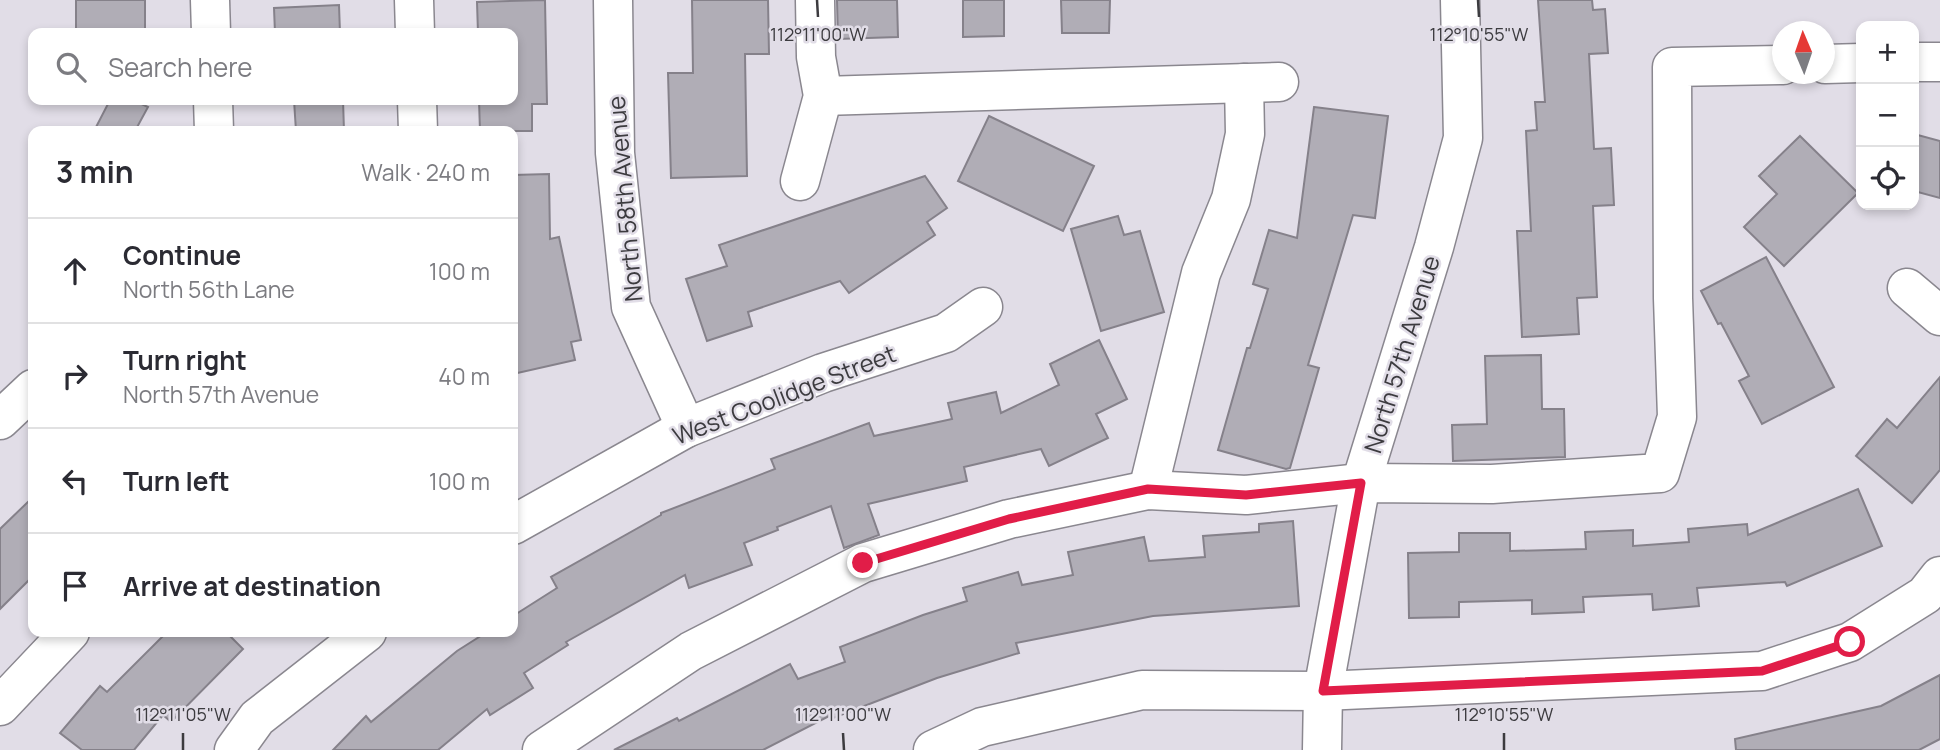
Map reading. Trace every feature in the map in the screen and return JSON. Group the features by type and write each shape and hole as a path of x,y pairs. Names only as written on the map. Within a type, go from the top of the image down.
{"street":[{"path":"210,0 211,28"},
{"path":"414,0 415,28"},
{"name":"North 58th Avenue","path":"614,0 615,153 631,307 686,428"},
{"path":"800,181 823,96 816,57 815,0"},
{"name":"North 57th Avenue","path":"1322,750 1323,691 1361,483 1434,247 1462,138 1460,0"},
{"path":"1919,62 1940,62"},
{"path":"1835,64 1856,63"},
{"path":"542,750 691,651 863,563 1009,519 1148,489 1246,495 1361,483 1492,484 1660,473 1677,417 1673,298 1672,66 1772,65"},
{"path":"823,96 1262,82 1245,134 1231,199 1201,273 1148,489"},
{"path":"213,105 214,126"},
{"path":"417,105 418,126"},
{"path":"1907,288 1940,316"},
{"name":"West Coolidge Street","path":"518,522 686,428 822,373 946,333 983,307"},
{"path":"0,420 28,394"},
{"path":"933,750 982,727 1142,690 1323,691 1762,671 1850,642 1924,595 1940,576"},
{"path":"0,706 65,637"},
{"path":"234,750 257,718 361,637"}],"building":[{"path":"76,0 145,0 145,28 76,28"},
{"path":"545,0 547,104 532,104 532,131 518,131 518,126 480,126 479,105 518,105 518,28 478,28 477,2"},
{"path":"692,0 768,0 769,54 745,54 747,176 671,178 668,73 693,73"},
{"path":"837,0 897,0 898,37 838,39"},
{"path":"963,0 1004,0 1004,36 963,37"},
{"path":"1061,0 1110,0 1109,33 1062,33"},
{"path":"1538,0 1592,0 1593,10 1605,9 1608,53 1589,54 1594,149 1611,148 1614,205 1593,206 1597,297 1577,298 1579,334 1522,337 1517,231 1531,231 1526,131 1537,130 1535,102 1545,102"},
{"path":"339,5 340,28 275,28 274,8"},
{"path":"107,105 148,107 138,126 97,126"},
{"path":"294,105 343,105 344,126 296,126"},
{"path":"1314,107 1388,116 1375,218 1353,215 1308,365 1319,368 1290,468 1286,469 1218,450 1247,348 1250,348 1268,289 1253,284 1269,230 1297,238"},
{"path":"989,116 1094,166 1063,231 958,181"},
{"path":"1919,135 1940,141 1940,198 1919,192"},
{"path":"1800,136 1856,191 1856,195 1784,266 1744,227 1777,194 1759,176"},
{"path":"549,174 550,239 559,237 581,340 571,342 575,360 518,373 518,175"},
{"path":"925,176 947,208 927,222 935,235 849,293 840,281 748,312 752,326 707,341 686,279 727,266 719,245"},
{"path":"1118,216 1124,235 1140,231 1164,312 1101,331 1071,229"},
{"path":"1766,257 1834,387 1762,424 1739,381 1749,376 1701,291"},
{"path":"1099,340 1127,399 1096,414 1108,438 1049,466 1041,449 964,467 967,481 868,504 879,535 844,548 831,506 777,527 778,530 744,543 752,565 689,588 685,575 566,642 568,645 524,673 533,688 490,715 487,709 438,750 333,750 366,716 371,722 457,651 479,637 518,637 518,613 557,588 551,577 661,513 775,469 771,459 869,423 874,436 952,419 948,403 996,392 1001,413 1059,385 1050,364"},
{"path":"1541,355 1542,409 1564,409 1565,457 1453,461 1452,425 1487,424 1485,356"},
{"path":"1940,377 1940,470 1912,503 1856,456 1887,419 1897,428"},
{"path":"1858,489 1882,546 1787,586 1785,582 1697,588 1699,606 1653,610 1652,594 1583,597 1584,612 1532,614 1532,600 1459,602 1459,617 1409,618 1408,553 1459,552 1459,533 1510,533 1510,551 1586,549 1585,532 1633,530 1633,546 1689,542 1688,529 1747,524 1748,535"},
{"path":"28,502 28,581 0,609 0,529"},
{"path":"1293,521 1299,606 1153,616 1016,643 1019,653 937,678 833,718 831,715 763,750 614,750 677,718 679,721 790,664 798,679 845,662 840,647 967,601 963,588 1018,572 1022,585 1073,575 1068,552 1144,537 1149,561 1205,557 1203,536 1259,532 1259,524"},
{"path":"162,637 231,637 243,649 171,722 163,715 134,750 82,750 60,733 100,686 107,692"},
{"path":"1940,675 1940,739 1919,750 1736,750 1735,739 1881,706"}],"route":[{"path":"863,563 1009,519 1148,489 1246,495 1361,483 1323,691 1762,671 1850,642"}]}
